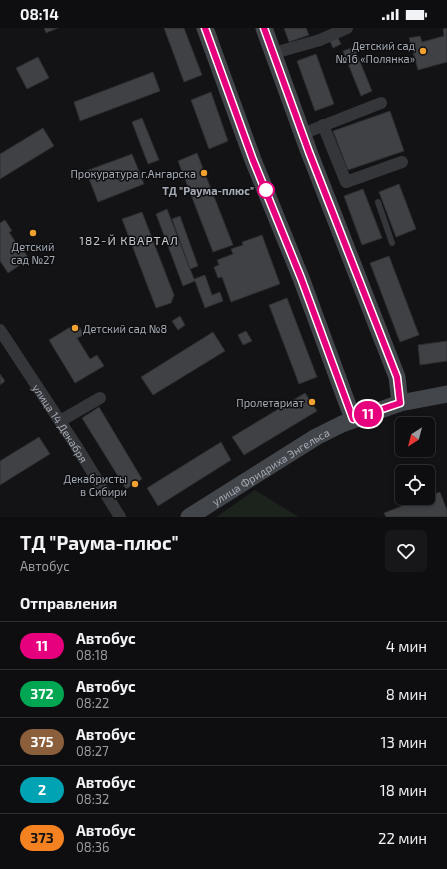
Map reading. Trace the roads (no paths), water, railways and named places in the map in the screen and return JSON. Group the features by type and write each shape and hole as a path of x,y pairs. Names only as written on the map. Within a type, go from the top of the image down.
{"street":[{"path":"204,28 353,419"},
{"path":"264,28 302,134 397,377 400,403"},
{"path":"274,53 320,40 347,28"},
{"path":"302,134 381,103"},
{"path":"323,126 346,182 402,162"},
{"name":"улица 14 Декабря","path":"0,330 120,517"},
{"name":"улица Фридриха Энгельса","path":"189,517 316,437 353,419 400,403 447,394"},
{"path":"60,422 100,398"}],"lane":[{"path":"378,202 392,243"}],"place":[{"name":"Детский сад №16 «Полянка»","path":"423,51"},
{"name":"Прокуратура г.Ангарска","path":"204,173"},
{"name":"ТД \"Раума-плюс\"","path":"266,190"},
{"name":"Детский сад №27","path":"33,233"},
{"name":"Детский сад №8","path":"75,328"},
{"name":"Пролетариат","path":"312,402"},
{"name":"Декабристы в Сибири","path":"135,484"}],"district":[{"name":"182-Й КВАРТАЛ","path":"129,240"}]}
